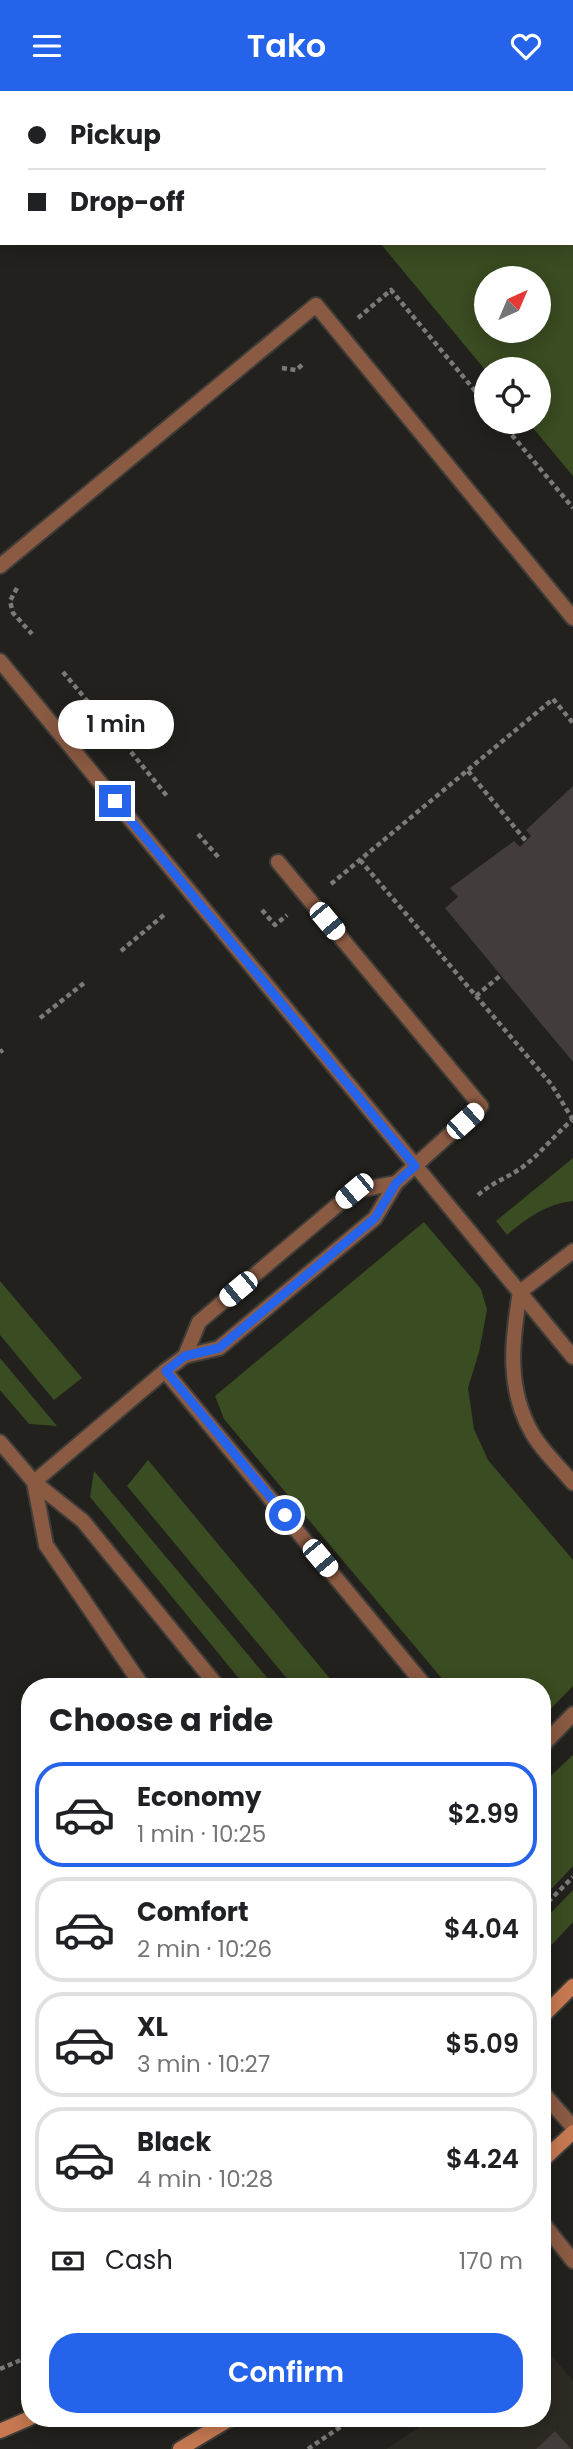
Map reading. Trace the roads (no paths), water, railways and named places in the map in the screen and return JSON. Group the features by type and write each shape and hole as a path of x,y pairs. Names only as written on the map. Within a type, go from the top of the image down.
{"main road":[{"path":"551,2008 573,1986"},
{"path":"551,2152 573,2130"},
{"path":"0,2431 21,2423"},
{"path":"180,2449 217,2427"}],"street":[{"path":"0,566 316,305 573,618"},
{"path":"0,661 573,1357"},
{"path":"34,1482 185,1356 219,1348 375,1218 396,1183 481,1107 278,862"},
{"path":"185,1356 199,1322 354,1191 396,1183"},
{"path":"573,1251 520,1291 512,1339 514,1387 532,1433 573,1483"},
{"path":"166,1371 419,1678"},
{"path":"0,1442 34,1482 83,1521 211,1678"},
{"path":"34,1482 46,1545 138,1678"},
{"path":"551,1737 573,1714"},
{"path":"551,2103 573,2130"},
{"path":"551,2233 573,2261"}]}
